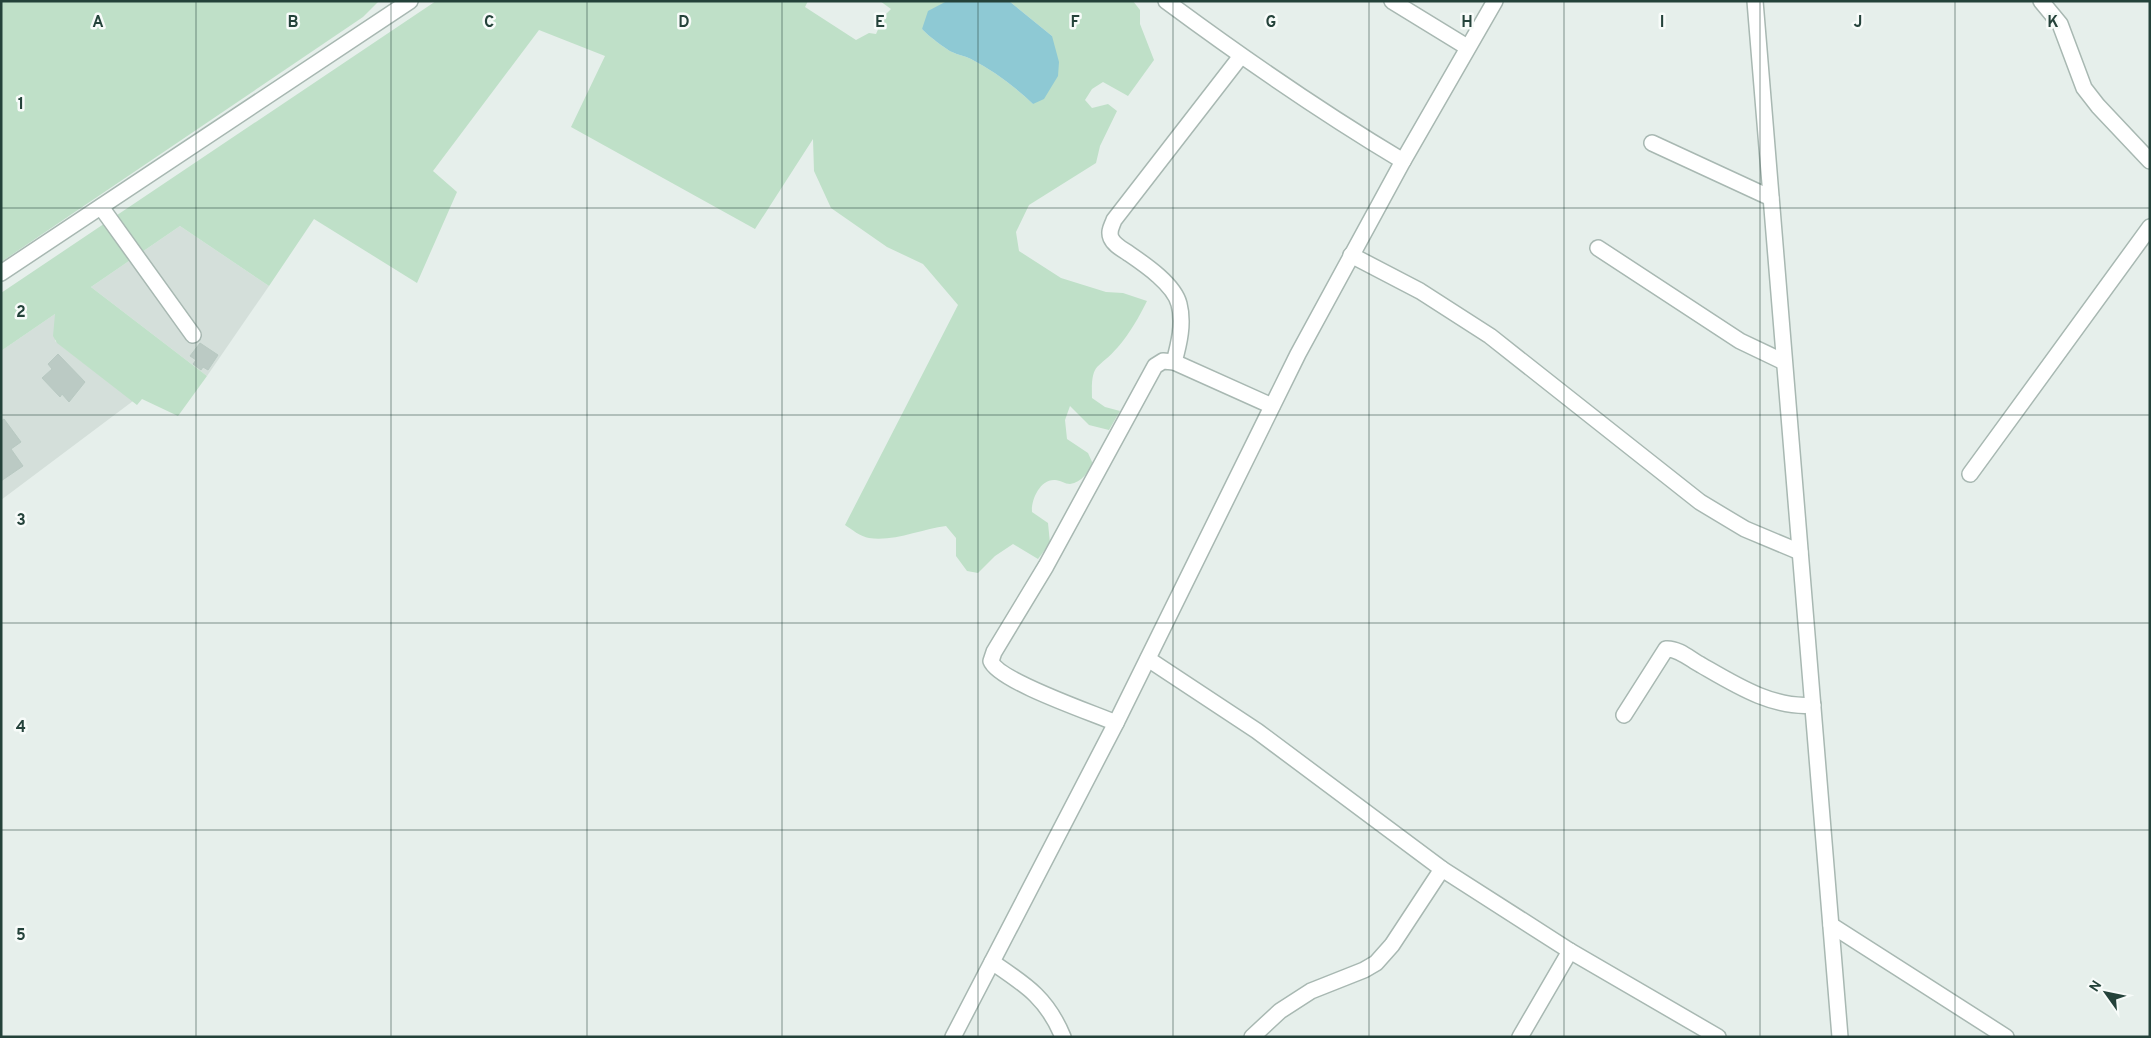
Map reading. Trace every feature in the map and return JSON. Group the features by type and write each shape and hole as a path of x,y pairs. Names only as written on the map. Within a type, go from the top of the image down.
{"street":[{"path":"1,273 104,212 410,1"},
{"path":"1166,1 1241,56 1348,128 1403,161"},
{"path":"1392,1 1467,47"},
{"path":"953,1037 1116,723 1272,406 1351,255 1467,47 1495,1"},
{"path":"1755,1 1840,1037"},
{"path":"2040,1 2060,24 2084,88 2098,106 2150,161"},
{"path":"1174,362 1180,335 1179,303 1168,286 1152,270 1116,245 1111,239 1109,232 1114,220 1241,56"},
{"path":"1652,143 1771,198"},
{"path":"104,212 193,336"},
{"path":"1970,474 2150,227"},
{"path":"1598,248 1740,341 1784,362"},
{"path":"1351,255 1420,291 1490,336 1700,502 1745,529 1800,552"},
{"path":"1116,723 1014,680 995,668 991,660 1003,636 1046,566 1155,366 1162,361 1174,362 1272,406"},
{"path":"1624,715 1666,649 1676,651 1725,679 1760,695 1796,706 1813,705"},
{"path":"1148,659 1257,731 1442,869 1570,951 1718,1037"},
{"path":"1252,1037 1280,1011 1311,991 1364,970 1376,963 1392,945 1442,869"},
{"path":"1831,925 2006,1037"},
{"path":"1520,1037 1570,951"},
{"path":"992,962 1025,984 1044,1002 1057,1021 1063,1037"}],"shaded area":[{"path":"180,226 269,286 207,376 91,287"},
{"path":"55,314 55,341 133,401 1,500 1,351"}],"green space":[{"path":"1,1 379,1 363,17 1,262"},
{"path":"436,1 808,1 805,7 856,40 869,33 876,34 884,16 891,9 880,1 947,1 922,29 949,51 971,59 996,74 1033,104 1052,36 1009,1 1133,1 1140,10 1140,24 1154,60 1128,96 1103,82 1092,89 1085,100 1092,108 1108,104 1117,111 1100,146 1096,163 1029,205 1016,232 1019,251 1061,278 1106,292 1123,293 1147,301 1118,347 1094,372 1092,398 1105,407 1120,411 1109,430 1089,425 1070,406 1065,420 1067,439 1088,453 1093,464 1078,481 1070,484 1057,480 1050,481 1041,487 1035,496 1032,512 1048,523 1050,543 1038,559 1013,544 995,556 978,573 967,571 956,556 956,538 946,526 898,537 878,539 863,536 845,525 958,305 923,264 887,247 831,208 814,171 813,139 755,229 571,127 605,56 539,30 433,171 457,192 417,283 314,219 269,286 180,226 91,287 207,376 178,416 142,399 137,405 57,343 53,336 55,314 1,351 1,293"}],"water":[{"path":"947,1 1009,1 1052,36 1059,62 1058,76 1044,99 1033,104 996,74 971,59 949,51 922,29 928,11"}],"building":[{"path":"200,343 218,355 208,370 203,367 201,370 193,364 196,360 190,356"},
{"path":"58,354 85,382 69,402 62,394 60,397 42,378 52,369 48,364"},
{"path":"4,419 21,442 11,449 23,466 1,481 1,421"}]}
